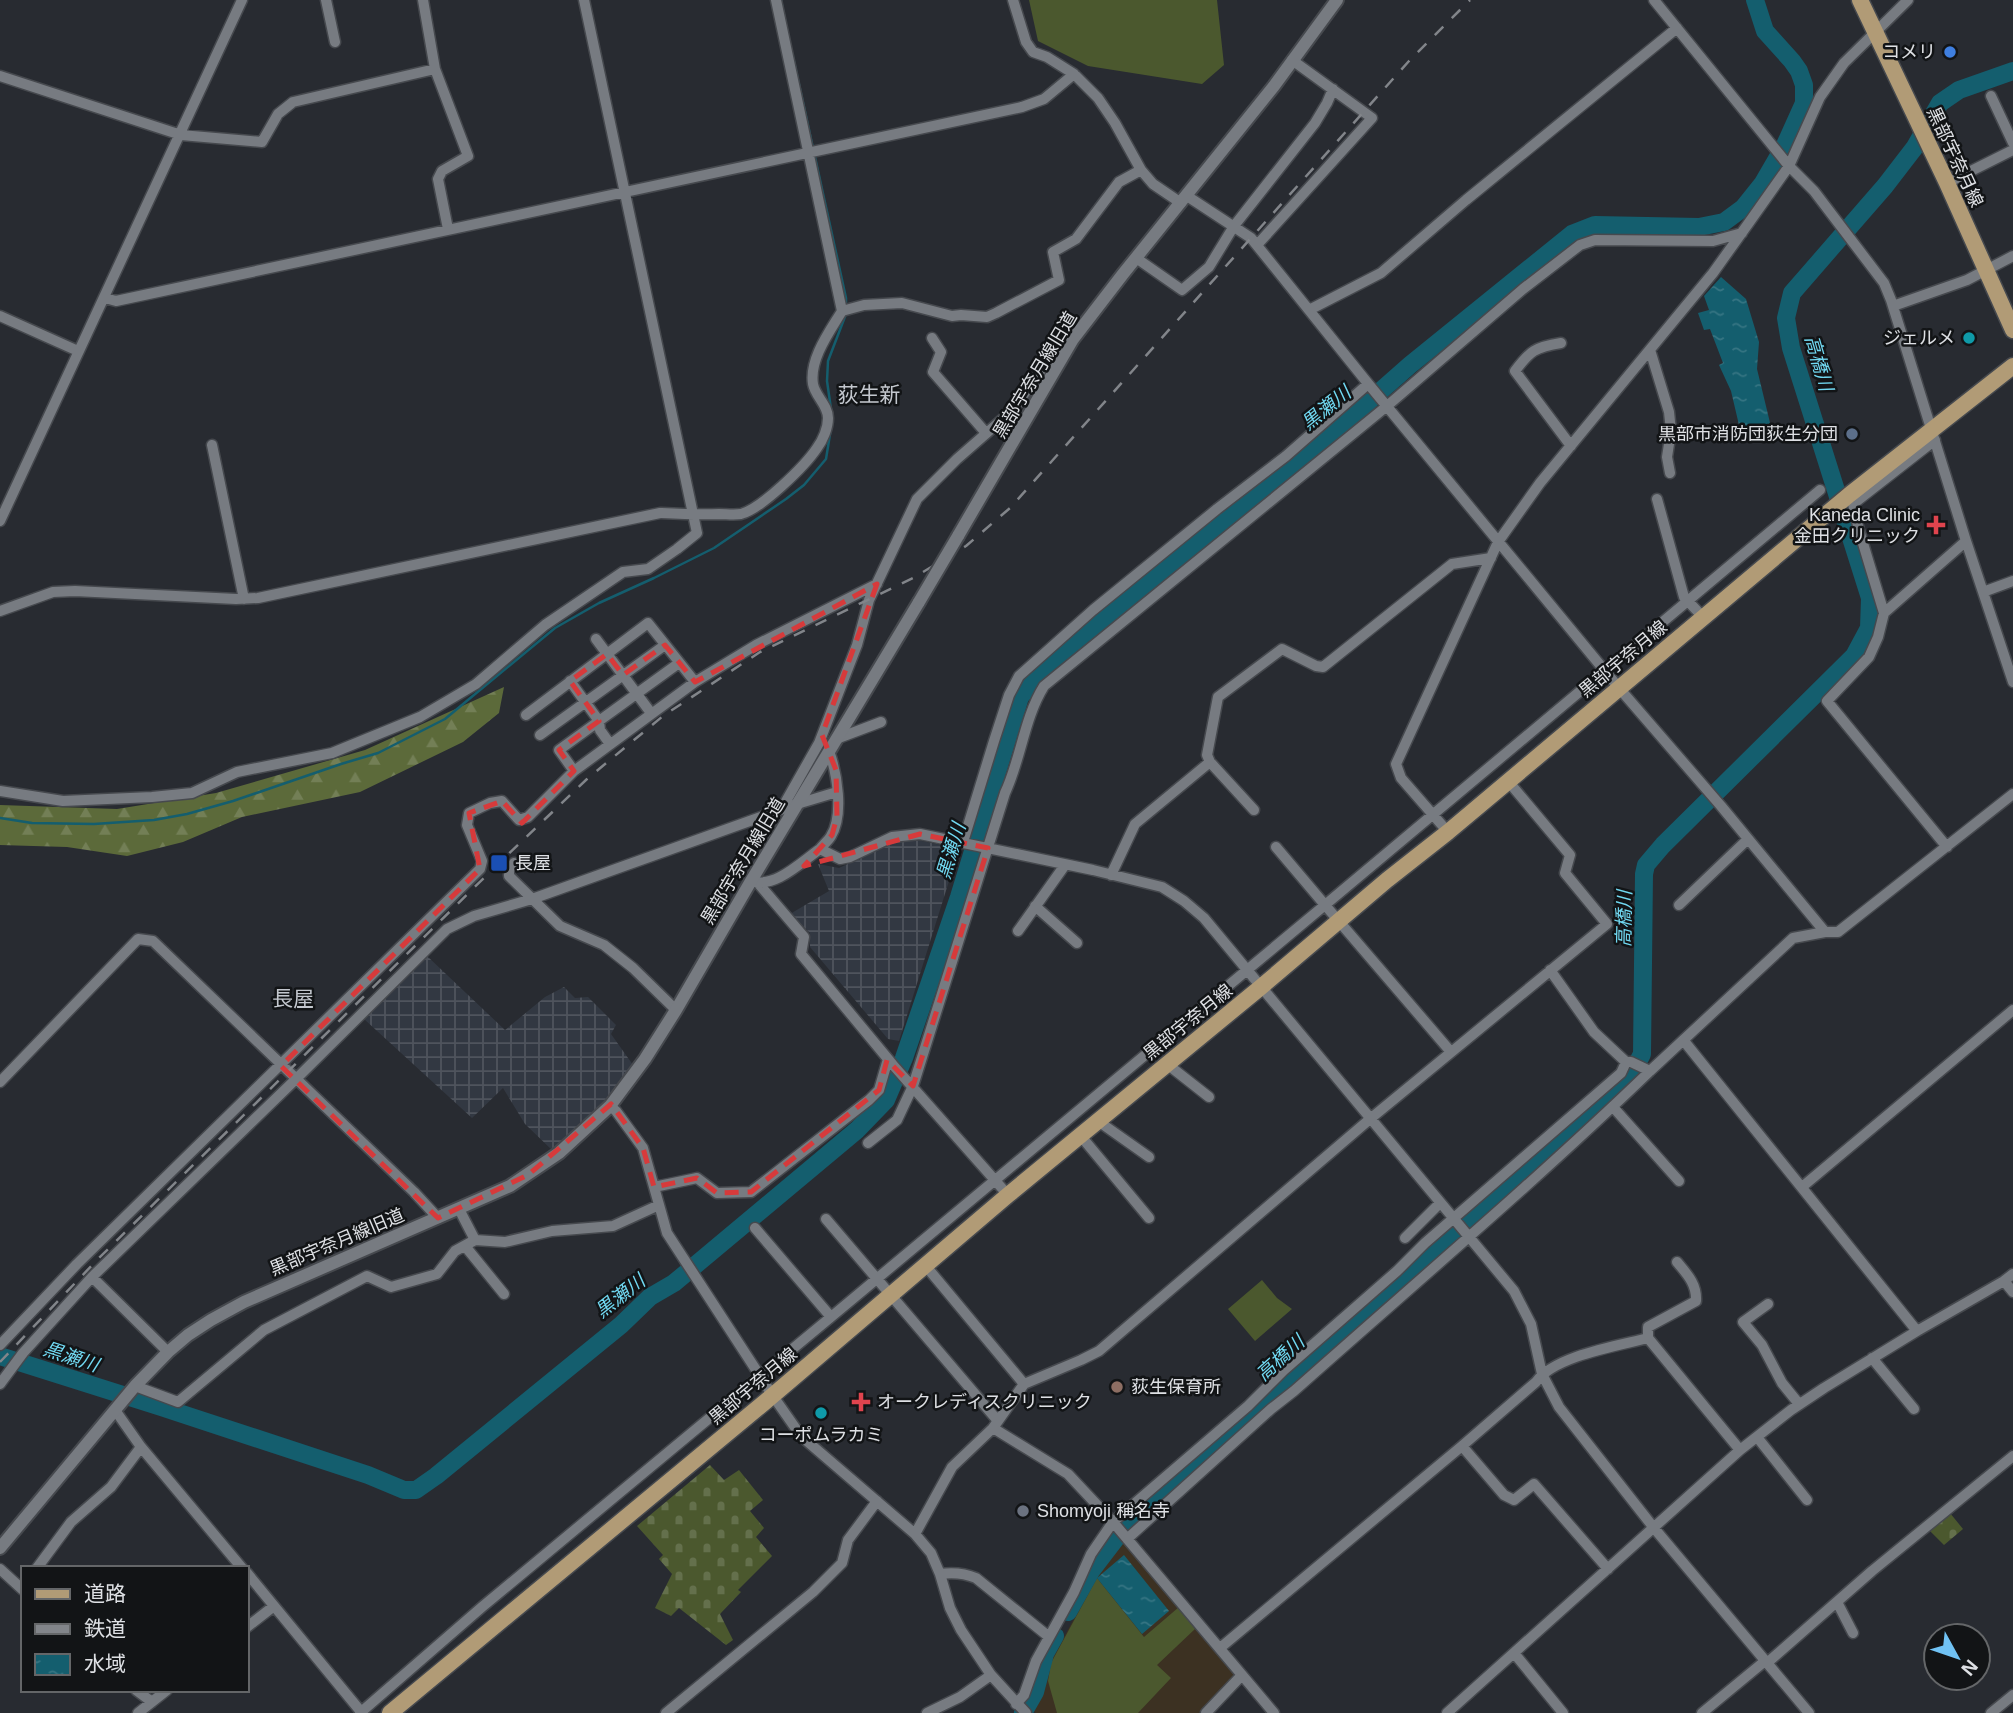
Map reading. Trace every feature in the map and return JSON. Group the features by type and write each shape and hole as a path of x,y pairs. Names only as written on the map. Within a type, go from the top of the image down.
{"main road":[{"name":"黒部宇奈月線","path":"1860,0 2013,330"},
{"name":"黒部宇奈月線","path":"390,1713 1849,495 1934,435 2013,366"}],"street":[{"path":"0,521 242,0"},
{"path":"326,0 335,42"},
{"path":"423,0 435,69 468,156 442,171 438,179 448,229"},
{"path":"0,791 62,801 192,793 237,772 332,753 419,717 476,684 545,625 623,572 648,569 697,533 584,0"},
{"path":"0,611 53,592 258,598 660,513 741,514 758,505 799,470 818,448 825,433 828,416 813,386 814,366 842,311 776,0"},
{"path":"1013,0 1026,42 1033,52 1047,57 1074,74 1098,98 1141,170 1153,184 1234,226 1251,238 1498,542 1825,932"},
{"name":"黒部宇奈月線旧道","path":"2,1540 135,1386 188,1335 244,1302 510,1186 559,1153 610,1106 645,1059 754,882 797,804 1073,339 1337,0"},
{"path":"1654,0 1786,163 1814,191 1884,283 2013,681"},
{"path":"1448,832 1401,778 1396,764 1498,542 1540,483 1713,273 1742,233 1786,163 1820,97 1844,63 1908,0"},
{"path":"1309,310 1381,273 1676,28"},
{"path":"1257,245 1372,118 1292,60"},
{"path":"0,76 181,135 262,142 278,114 293,102 435,69"},
{"path":"104,298 116,301 1022,107 1044,99 1074,74"},
{"path":"1136,258 1182,290 1209,267 1234,226 1315,123 1333,89"},
{"path":"1991,96 2013,143"},
{"path":"1947,183 2013,150"},
{"path":"842,311 864,305 902,303 952,316 987,317 996,313 1059,280 1053,251 1076,239 1119,182 1141,170"},
{"path":"868,1143 897,1120 986,847 1014,773 1036,699 1044,686 1523,289 1580,245 1595,240 1713,241 1742,233"},
{"path":"1893,306 1967,281 2013,256"},
{"path":"0,316 78,351"},
{"path":"932,338 941,352 933,372 986,433"},
{"path":"780,811 819,743 857,645 869,600 917,499 957,459 1013,410 1055,350 1073,339"},
{"path":"1561,343 1539,347 1527,354 1515,371 1571,446"},
{"path":"1650,349 1669,412 1671,431 1667,457 1670,473"},
{"path":"964,842 1005,706 1019,676 1082,619 1286,456 1367,382"},
{"path":"1934,435 1853,504 1884,613 1869,657 1827,701 1947,848"},
{"path":"212,446 244,599"},
{"path":"248,1574 361,1713 482,1607 1820,490"},
{"path":"1657,499 1684,597 1703,617"},
{"path":"1884,613 1966,541"},
{"path":"1254,810 1210,762 1207,755 1217,697 1282,649 1315,666 1323,667 1452,564 1491,558"},
{"path":"1983,592 2013,581"},
{"path":"1,1342 77,1264 480,869 482,861 467,825 469,813 490,803 502,801 519,820 528,817 575,771 695,682 756,645 877,584"},
{"path":"526,715 648,623 695,682"},
{"path":"596,639 651,713"},
{"path":"540,735 665,645"},
{"path":"575,771 559,750 679,663"},
{"path":"570,681 599,722 600,730 610,744"},
{"path":"836,740 881,722"},
{"path":"754,882 775,880 820,849 832,835 837,817 837,792 836,770 829,751"},
{"path":"1111,875 1135,824 1210,762"},
{"path":"915,1534 952,1467 995,1424 1024,1384 1099,1351 1370,1119 1607,925 1565,873 1570,855 1508,780"},
{"path":"0,1384 23,1353 93,1277 447,929 474,916 532,899 837,792"},
{"path":"1127,1539 1270,1409 1294,1391 1613,1107 1793,938 1838,932 2013,794"},
{"path":"820,849 839,859 850,857 892,837 920,834 1162,887 1184,901 1203,918 1514,1291 1531,1324 1542,1374 1559,1407 1654,1528 1809,1713"},
{"path":"1679,905 1748,839"},
{"path":"1276,847 1451,1052"},
{"path":"514,863 509,870 509,876 559,926 604,945 633,968 676,1010"},
{"path":"1018,931 1065,865"},
{"path":"754,882 804,937 802,954 890,1062 1008,1195"},
{"path":"1035,906 1077,943"},
{"path":"0,1082 138,939 153,941 438,1218"},
{"path":"1550,970 1594,1032 1626,1062 1650,1071"},
{"path":"1802,1187 2013,1010"},
{"path":"1684,1041 1916,1331"},
{"path":"654,1187 697,1178 717,1194 751,1192 879,1090 890,1062"},
{"path":"1016,1704 1024,1695 1036,1661 1074,1592 1091,1554 1113,1522 1248,1406 1284,1370 1397,1271 1425,1242 1621,1073 1626,1062"},
{"path":"1167,1063 1209,1097"},
{"path":"610,1106 643,1147 667,1233 773,1396 801,1436 915,1534 931,1553 955,1619 991,1675 1026,1713"},
{"path":"1613,1107 1679,1181"},
{"path":"1098,1121 1149,1157"},
{"path":"1080,1135 1149,1218"},
{"path":"1405,1238 1440,1203"},
{"path":"135,1386 178,1402 264,1330 367,1276 391,1287 437,1274 455,1251 475,1240 505,1242 552,1231 613,1226 659,1205"},
{"path":"459,1209 475,1240"},
{"path":"826,1219 995,1424 1068,1474 1113,1522 1274,1713"},
{"path":"755,1228 831,1317"},
{"path":"465,1246 504,1294"},
{"path":"1677,1262 1693,1281 1696,1301 1648,1327 1648,1338 1740,1450"},
{"path":"925,1265 1024,1384"},
{"path":"1447,1713 1740,1450 1799,1404 2013,1274"},
{"path":"93,1277 168,1352"},
{"path":"2004,1281 2013,1292"},
{"path":"1768,1304 1743,1322 1762,1345 1782,1383 1799,1404"},
{"path":"1220,1648 1462,1446 1542,1374 1560,1362 1648,1338"},
{"path":"1872,1358 1914,1409"},
{"path":"115,1409 141,1447 240,1566"},
{"path":"1757,1437 1807,1500"},
{"path":"1462,1446 1504,1495 1514,1500 1534,1484 1608,1569"},
{"path":"38,1566 71,1522 111,1487 141,1447"},
{"path":"1702,1713 2013,1456"},
{"path":"666,1713 823,1583 842,1563 848,1540 877,1502"},
{"path":"0,1569 21,1585"},
{"path":"940,1574 965,1573 976,1578 1048,1636"},
{"path":"1837,1602 1853,1633"},
{"path":"248,1626 274,1606"},
{"path":"1514,1653 1563,1713"},
{"path":"927,1713 960,1697 991,1675"},
{"path":"1206,1713 1242,1675"},
{"path":"139,1692 152,1702"},
{"path":"138,1713 164,1692"},
{"path":"1991,1713 2013,1695"}],"highlighted area":[{"path":"877,584 822,735 836,770 837,817 832,835 804,866 920,834 988,848 913,1086 887,1060 879,1090 751,1192 717,1193 697,1178 654,1187 643,1148 611,1104 528,1175 438,1218 281,1066 480,869 469,813 502,801 522,823 574,771 559,750 599,721 570,681 607,654 623,675 665,645 695,682"}],"shaded area":[{"path":"898,841 922,841 959,849 899,1041 888,1039 810,947 810,933 790,914 829,891 818,864 839,868"},
{"path":"427,956 505,1030 545,997 564,987 575,998 588,997 616,1025 611,1034 633,1065 586,1123 553,1151 525,1124 503,1088 472,1118 364,1019"},
{"path":"1122,1540 1235,1675 1199,1713 1036,1713 1032,1710 1038,1700 1048,1667 1100,1570"}],"green space":[{"path":"1029,0 1217,0 1224,65 1202,84 1088,66 1038,41"},
{"path":"504,687 499,713 463,742 360,792 242,817 183,842 127,856 67,847 0,845 0,805 117,809 216,793 365,750"},
{"path":"1262,1280 1277,1298 1292,1309 1255,1341 1228,1309"},
{"path":"710,1465 724,1480 739,1470 763,1500 750,1511 764,1528 756,1537 772,1556 738,1590 741,1592 720,1614 733,1640 726,1645 679,1608 671,1616 655,1608 672,1574 659,1559 663,1555 637,1526"},
{"path":"1950,1513 1963,1529 1944,1545 1930,1531"},
{"path":"1097,1578 1144,1637 1179,1607 1195,1629 1157,1665 1171,1678 1138,1713 1057,1713 1048,1681 1051,1663"}],"water":[{"path":"1721,277 1746,299 1759,342 1757,369 1772,431 1743,442 1731,391 1719,365 1723,363 1710,329 1704,330 1698,313 1709,310 1704,296"},
{"path":"1124,1555 1169,1611 1142,1634 1097,1578"}],"waterway":[{"path":"781,0 785,20"},
{"name":"黒瀬川","path":"0,1356 368,1475 404,1490 416,1490 436,1476 621,1325 650,1297 674,1283 857,1130 886,1100 904,1058 959,897 1020,697 1046,665 1572,234 1595,225 1699,227 1724,222 1743,208 1763,183 1785,145 1804,103 1804,85 1799,71 1765,31 1755,0"},
{"path":"793,57 846,307"},
{"name":"高橋川","path":"1068,1612 1091,1571 1130,1520 1630,1077 1642,1054 1646,865 1854,656 1869,628 1870,598 1791,348 1786,318 1792,293 1885,186 1915,147 1940,103 1959,90 2013,71"},
{"path":"831,409 827,381 828,361 846,314"},
{"path":"0,818 32,823 94,824 154,820 233,801 378,753 445,719 555,628 599,603 714,548 786,499 804,485 826,459 832,422"},
{"name":"高橋川","path":"1023,1713 1035,1692 1045,1654 1055,1636"}],"railway":[{"path":"0,1362 97,1260 587,779 663,716 760,652 913,578 966,546 1010,508 1409,61 1470,0"}],"place":[{"name":"コメリ","path":"1950,52"},
{"name":"ジェルメ","path":"1969,338"},
{"name":"黒部市消防団荻生分団","path":"1852,434"},
{"name":"Kaneda Clinic 金田クリニック","path":"1936,525"},
{"name":"長屋","path":"499,863"},
{"name":"荻生保育所","path":"1117,1387"},
{"name":"オークレディスクリニック","path":"861,1402"},
{"name":"コーポムラカミ","path":"821,1413"},
{"name":"Shomyoji 稱名寺","path":"1023,1511"}],"district":[{"name":"荻生新","path":"869,394"},
{"name":"長屋","path":"293,998"}]}
